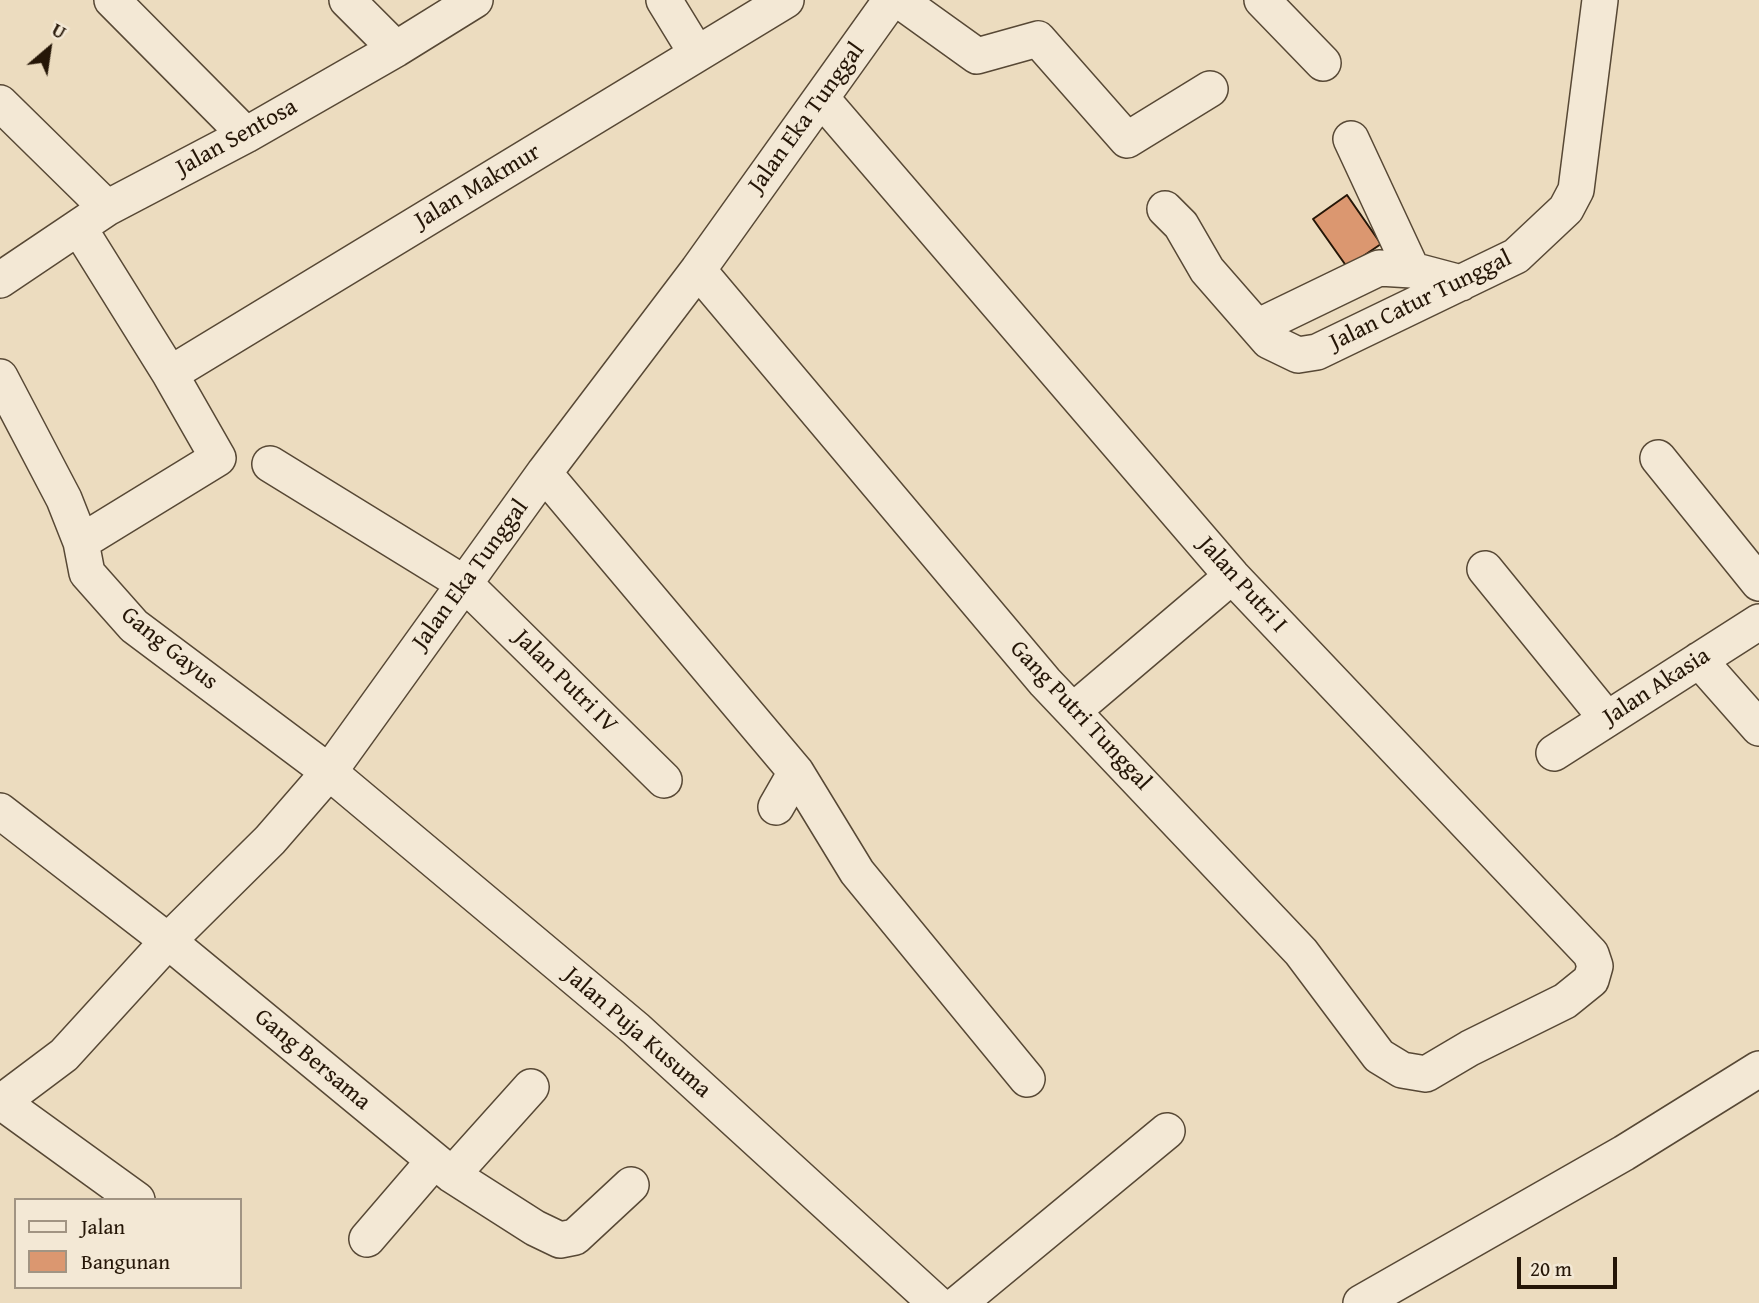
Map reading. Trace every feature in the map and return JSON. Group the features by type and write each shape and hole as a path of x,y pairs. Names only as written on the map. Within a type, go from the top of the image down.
{"street":[{"path":"112,0 246,135"},
{"path":"347,0 396,49"},
{"name":"Jalan Sentosa","path":"0,280 107,208 246,135 475,0"},
{"path":"664,0 697,54"},
{"name":"Jalan Makmur","path":"170,374 786,0"},
{"name":"Jalan Eka Tunggal","path":"1,1102 64,1055 168,941 270,840 329,772 544,473 698,270 891,0"},
{"path":"899,0 977,56 1038,39 1127,140 1210,89"},
{"path":"1262,0 1323,62"},
{"name":"Jalan Catur Tunggal","path":"1257,327 1269,341 1298,355 1317,352 1516,256 1566,209 1576,190 1600,0"},
{"name":"Jalan Putri I","path":"821,98 1232,576 1591,954 1595,966 1591,980 1565,1001 1498,1034"},
{"path":"0,103 107,208"},
{"path":"1351,139 1412,271"},
{"path":"1164,209 1181,225 1207,270 1257,327 1378,268 1412,271 1461,283"},
{"path":"79,229 170,374 218,458 81,542"},
{"name":"Gang Putri Tunggal","path":"698,270 1036,671 1301,952 1379,1056 1402,1070 1426,1073 1498,1034"},
{"name":"Gang Gayus","path":"0,377 64,499 81,542 87,573 134,626 329,772"},
{"path":"1658,458 1759,583"},
{"name":"Jalan Putri IV","path":"270,464 465,584 664,780"},
{"path":"544,473 796,772 857,872 1027,1079"},
{"path":"1485,569 1607,719"},
{"path":"1073,711 1232,576"},
{"name":"Jalan Akasia","path":"1554,753 1759,622"},
{"path":"1699,660 1759,728"},
{"name":"Jalan Puja Kusuma","path":"329,772 636,1029 936,1303"},
{"path":"776,807 796,772"},
{"name":"Gang Bersama","path":"0,811 168,941 443,1168 535,1228 560,1240 575,1237 631,1185"},
{"path":"1361,1303 1624,1153 1759,1069"},
{"path":"367,1239 531,1087"},
{"path":"1,1102 133,1198"},
{"path":"959,1303 1167,1131"}],"building":[{"path":"1347,195 1381,244 1347,267 1313,219"}]}
